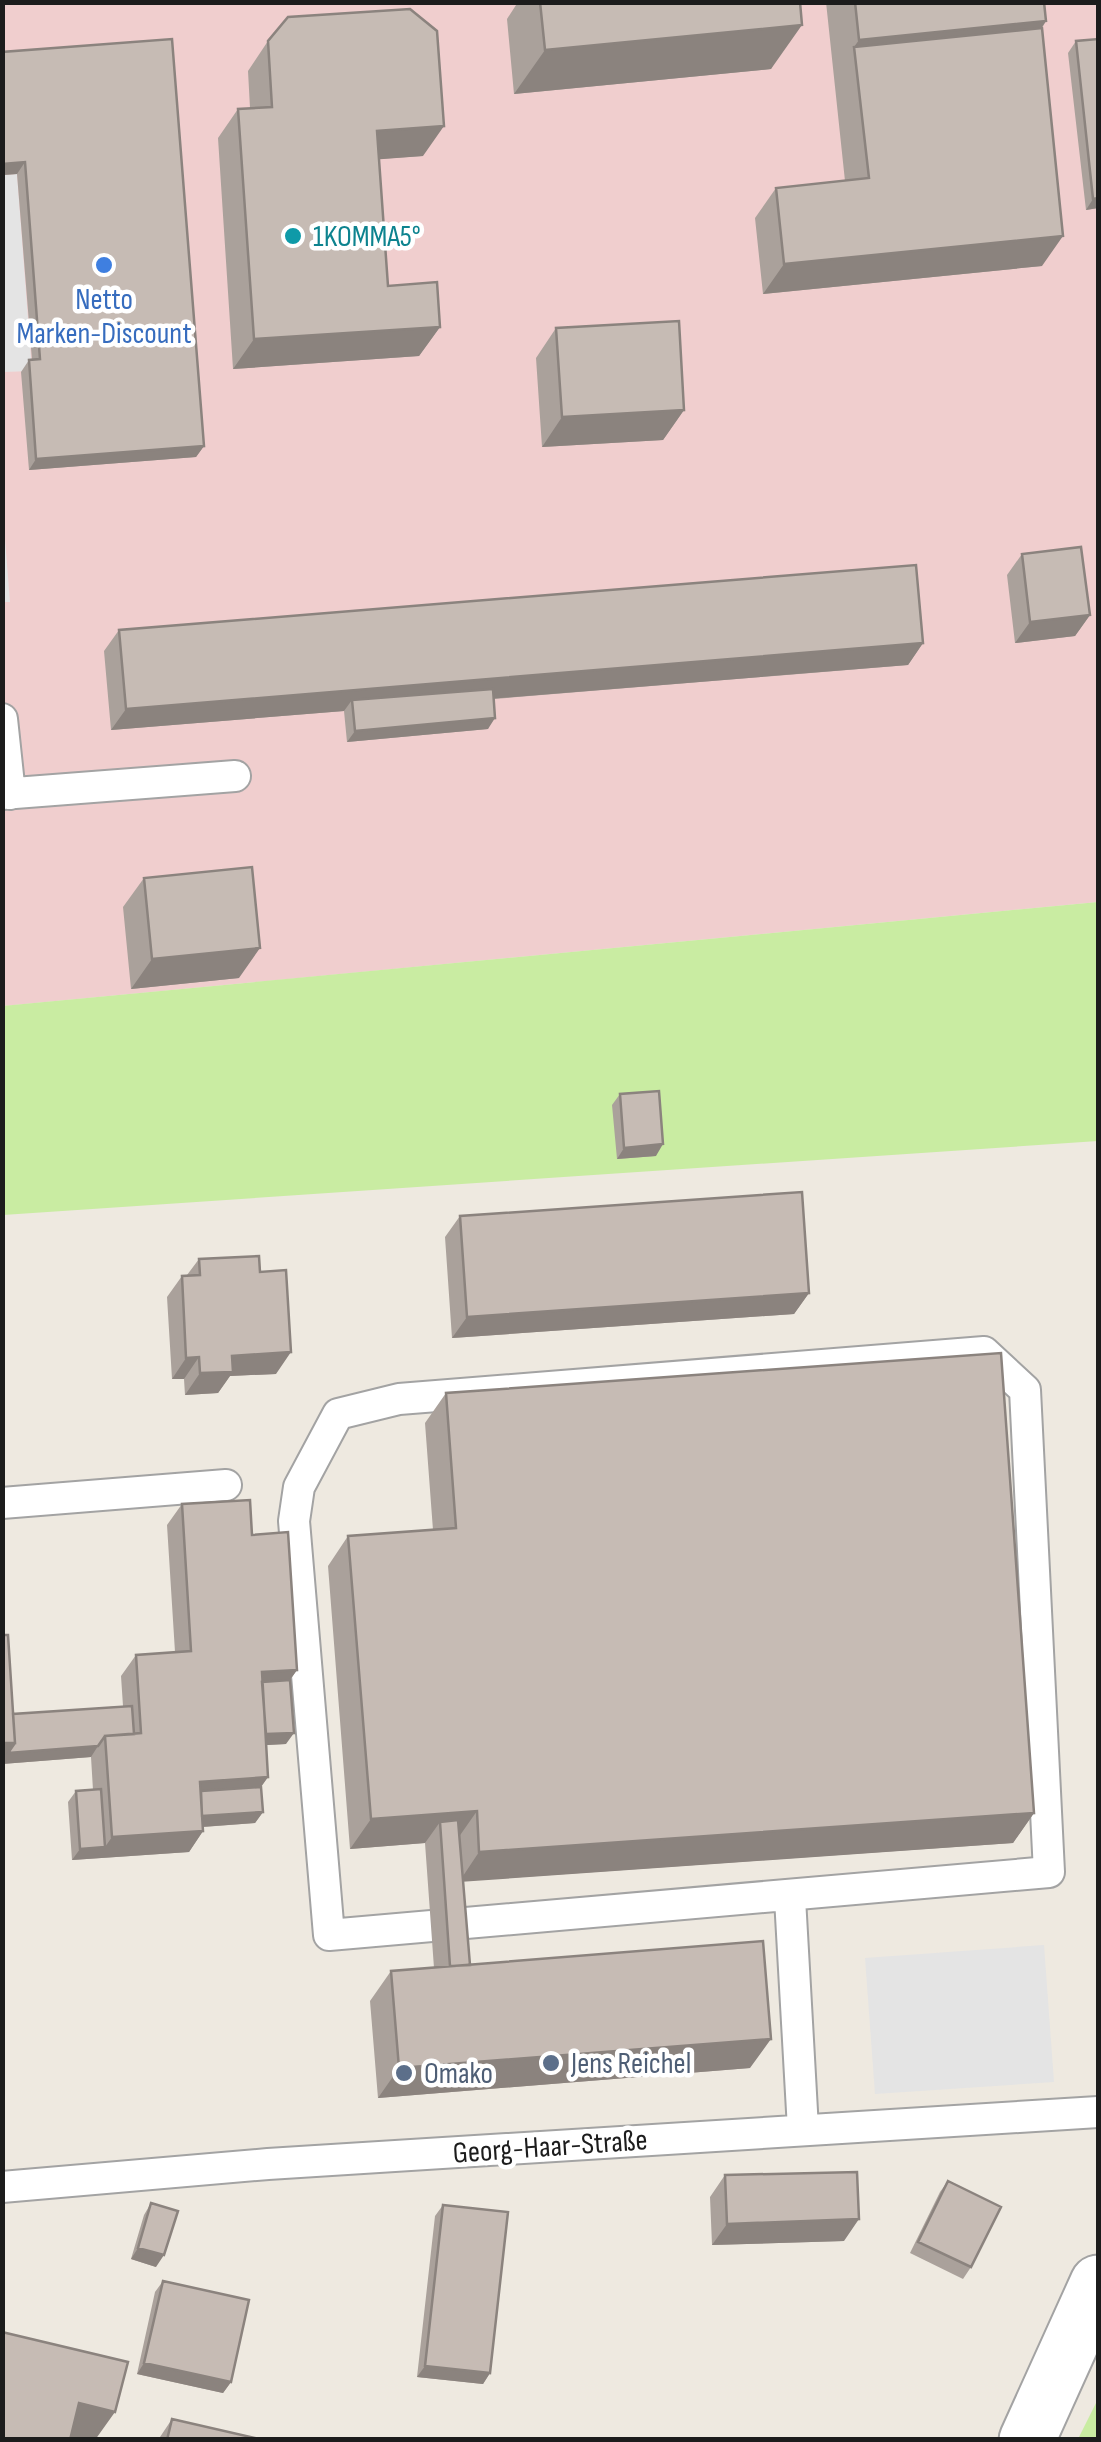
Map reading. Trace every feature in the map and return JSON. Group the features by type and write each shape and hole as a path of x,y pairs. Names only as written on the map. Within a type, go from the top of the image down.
{"street":[{"path":"1027,2440 1098,2283"}],"lane":[{"path":"2,719 6,794 235,776"},
{"path":"984,1352 1024,1390 1049,1872 790,1898 329,1935 294,1522 299,1487 338,1414 399,1400 984,1352"},
{"path":"2,1504 226,1485"},
{"path":"790,1898 803,2128"},
{"name":"Georg-Haar-Straße","path":"2,2187 268,2164 1098,2112"}],"shaded area":[{"path":"3,3 1098,3 1098,902 3,1006"},
{"path":"17,174 32,371 3,372 3,175"},
{"path":"2,501 10,602 2,602"},
{"path":"1044,1945 1054,2082 875,2094 865,1958"}],"green space":[{"path":"1098,902 1098,1141 3,1215 2,1006"},
{"path":"1098,2399 1098,2439 1078,2439"}],"building":[{"path":"540,2 800,2 802,25 545,50"},
{"path":"855,2 1044,2 1046,21 859,40"},
{"name":"1KOMMA5°","path":"410,9 437,31 444,126 377,131 388,286 437,282 440,327 254,339 238,109 272,107 268,41 288,17"},
{"path":"1042,28 1063,236 784,264 776,188 869,178 854,47"},
{"path":"172,39 204,446 36,459 29,360 40,359 25,162 2,164 2,52"},
{"path":"1098,39 1098,198 1093,199 1076,41"},
{"path":"679,321 684,410 562,417 556,328"},
{"path":"1081,547 1090,615 1030,622 1022,554"},
{"path":"916,565 923,643 126,709 119,630"},
{"path":"493,689 495,718 355,731 352,700"},
{"path":"252,867 260,948 152,959 144,878"},
{"path":"659,1091 663,1144 624,1148 620,1094"},
{"path":"802,1192 809,1293 467,1317 460,1216"},
{"path":"259,1256 260,1272 286,1270 291,1352 232,1356 233,1372 200,1373 199,1357 186,1358 182,1276 200,1275 199,1259"},
{"path":"1001,1353 1034,1813 479,1852 477,1811 371,1819 348,1536 456,1528 446,1393"},
{"path":"250,1500 252,1535 288,1532 297,1670 262,1672 268,1777 200,1782 203,1831 112,1837 105,1736 141,1733 136,1655 191,1651 182,1504"},
{"path":"2,1635 8,1635 15,1743 2,1743"},
{"path":"290,1680 294,1733 266,1734 262,1682"},
{"path":"132,1706 134,1734 105,1736 98,1746 8,1753 15,1743 13,1714"},
{"path":"261,1787 263,1812 202,1816 201,1791"},
{"path":"101,1789 105,1847 80,1849 76,1791"},
{"path":"458,1820 470,1965 450,1966 440,1822"},
{"path":"763,1941 771,2039 399,2068 391,1971"},
{"path":"857,2172 859,2219 727,2224 725,2175"},
{"path":"948,2181 1001,2207 971,2267 918,2242"},
{"path":"151,2203 178,2211 164,2255 138,2248"},
{"path":"443,2205 508,2212 490,2373 425,2366"},
{"path":"163,2281 249,2300 231,2382 144,2363"},
{"path":"2,2332 128,2362 115,2412 79,2403 70,2440 2,2440"},
{"path":"172,2419 259,2439 259,2440 167,2440"}],"place":[{"name":"1KOMMA5°","path":"293,236"},
{"name":"Netto Marken-Discount","path":"104,265"},
{"name":"Jens Reichel","path":"551,2063"},
{"name":"Omako","path":"404,2073"}]}
